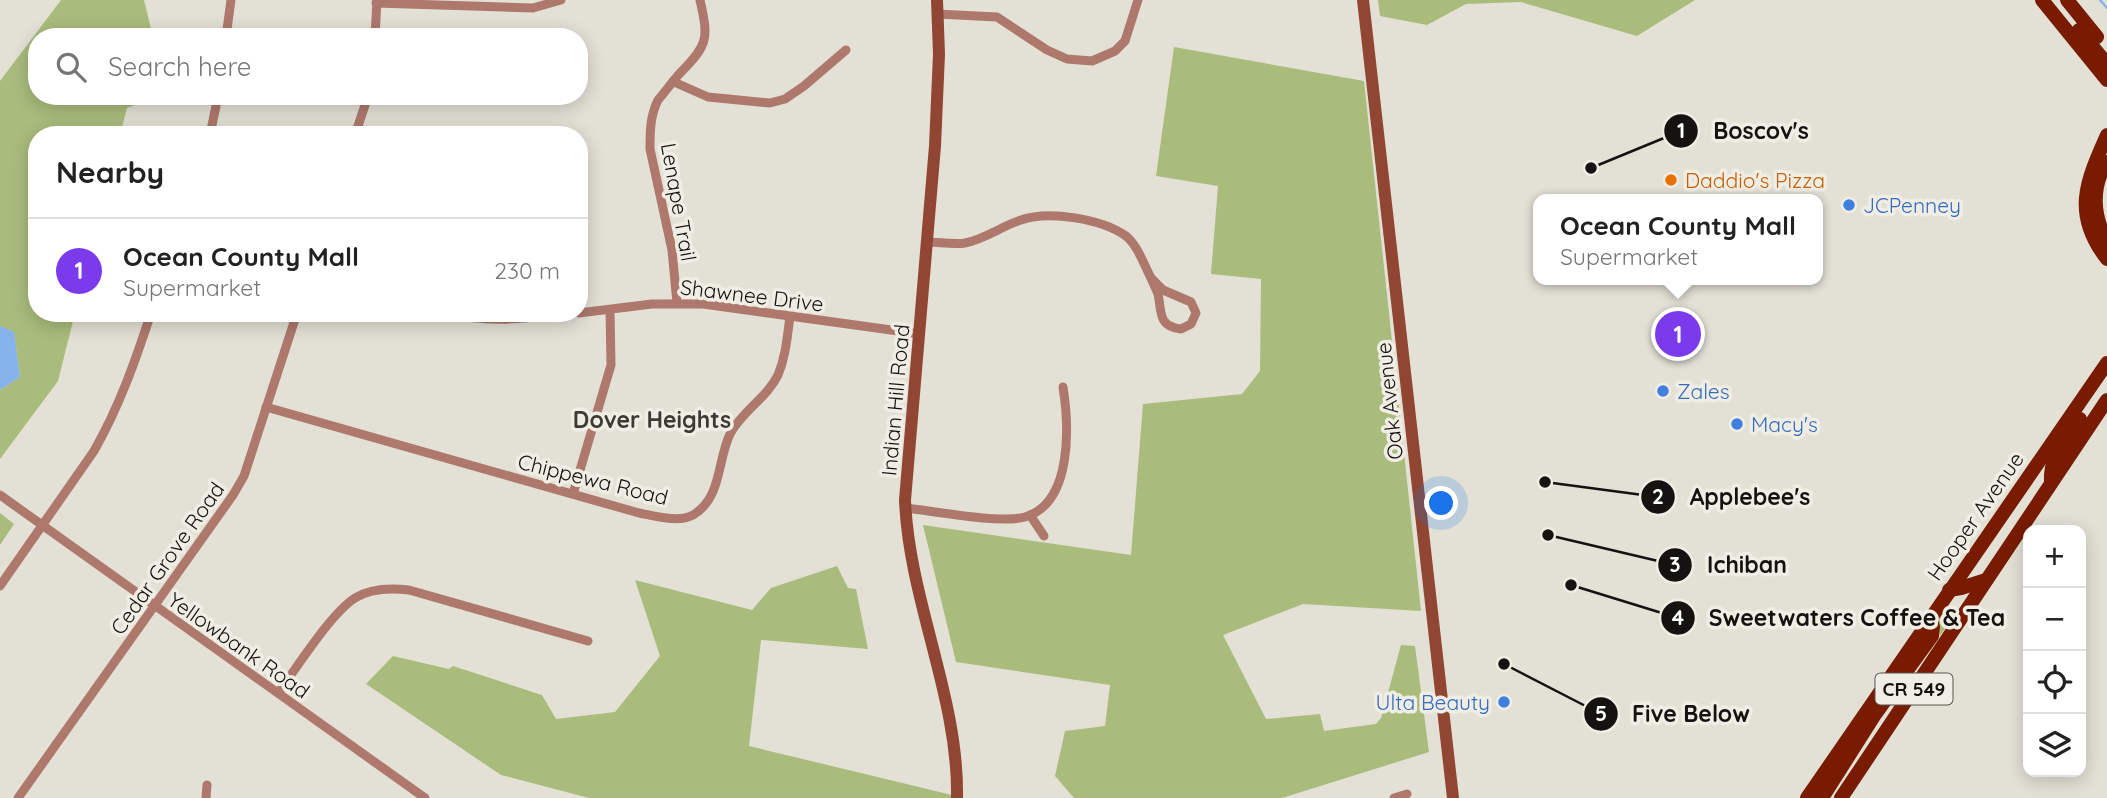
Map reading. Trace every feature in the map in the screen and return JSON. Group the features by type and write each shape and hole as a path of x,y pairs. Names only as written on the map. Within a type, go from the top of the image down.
{"main road":[{"path":"2042,0 2106,76"},
{"path":"2054,0 2106,76"},
{"path":"2067,0 2107,49"},
{"path":"2107,135 2089,174 2085,190 2087,221 2097,246 2107,259"},
{"path":"2107,162 2097,185 2095,200 2099,223 2107,241"},
{"path":"2051,483 2050,467 2053,459 2098,391 2103,369"},
{"name":"Hooper Avenue","path":"1807,798 2103,369"},
{"name":"Hooper Avenue","path":"1841,798 2107,400"},
{"path":"1949,590 1986,580"},
{"path":"1822,798 1874,716 1932,636 1930,618"}],"street":[{"path":"227,28 230,0"},
{"path":"376,28 377,1 533,8 561,0"},
{"name":"Lenape Trail","path":"677,303 672,250 650,149 653,110 658,100 701,50 705,24 700,0"},
{"path":"937,7 997,17 1047,50 1068,59 1092,61 1115,51 1125,41 1138,0"},
{"name":"Oak Avenue","path":"1363,0 1453,798"},
{"name":"Indian Hill Road","path":"937,7 937,100 906,508 919,600 953,745 957,798"},
{"path":"674,82 708,97 770,103 785,99 804,86 846,50"},
{"path":"212,126 216,105"},
{"path":"358,126 365,105"},
{"path":"927,242 963,243 1036,216 1090,221 1128,237 1151,278 1158,295 1160,313 1167,324 1181,329 1191,324 1196,313 1191,302 1163,290 1151,278"},
{"name":"Shawnee Drive","path":"588,312 677,303 704,304 920,334"},
{"path":"573,494 611,365 610,310"},
{"name":"Chippewa Road","path":"266,407 573,494 664,518 682,518 692,516 709,498 718,481 731,432 775,380 783,360 790,317"},
{"path":"0,586 107,428 132,371 148,322"},
{"name":"Cedar Grove Road","path":"18,798 233,495 244,476 294,322"},
{"path":"906,508 978,517 1013,518 1038,510 1053,495 1064,465 1068,415 1063,387"},
{"name":"Yellowbank Road","path":"0,495 425,798"},
{"path":"1030,514 1044,536"},
{"path":"278,693 338,612 356,597 388,588 409,590 588,642"},
{"path":"206,798 207,785"},
{"path":"1394,798 1407,794"}],"green space":[{"path":"61,0 144,0 151,28 40,28"},
{"path":"1378,0 1695,0 1637,36 1521,2 1466,4 1427,25 1380,16"},
{"path":"28,44 28,105 135,105 127,108 122,126 28,126 28,322 73,322 58,381 0,459 0,390 20,377 14,333 0,326 0,81"},
{"path":"1174,47 1364,81 1421,611 1303,604 1223,635 1266,719 1320,714 1324,731 1376,724 1381,718 1401,645 1415,646 1429,752 1282,798 1074,798 1055,776 1065,731 1105,726 1110,685 956,662 923,525 1131,555 1143,404 1242,394 1260,371 1261,279 1211,274 1218,186 1156,176"},
{"path":"0,513 14,524 0,545"},
{"path":"837,566 848,588 856,589 868,649 761,640 749,746 952,795 952,798 589,798 501,775 366,684 393,656 449,669 453,666 542,695 556,719 615,712 660,656 635,580 752,610 771,588"},
{"path":"1944,608 1954,616 1940,636 1938,619"}],"water":[{"path":"0,326 14,332 20,377 0,390"}],"waterway":[{"path":"2100,0 2107,8"}],"place":[{"name":"Boscov's","path":"1591,168"},
{"name":"Daddio's Pizza","path":"1671,180"},
{"name":"JCPenney","path":"1849,205"},
{"name":"Ocean County Mall","path":"1678,334"},
{"name":"Zales","path":"1663,391"},
{"name":"Macy's","path":"1737,424"},
{"name":"Applebee's","path":"1545,482"},
{"name":"Ichiban","path":"1548,535"},
{"name":"Sweetwaters Coffee & Tea","path":"1571,585"},
{"name":"Five Below","path":"1504,664"},
{"name":"Ulta Beauty","path":"1504,702"}],"district":[{"name":"Dover Heights","path":"652,419"}]}
